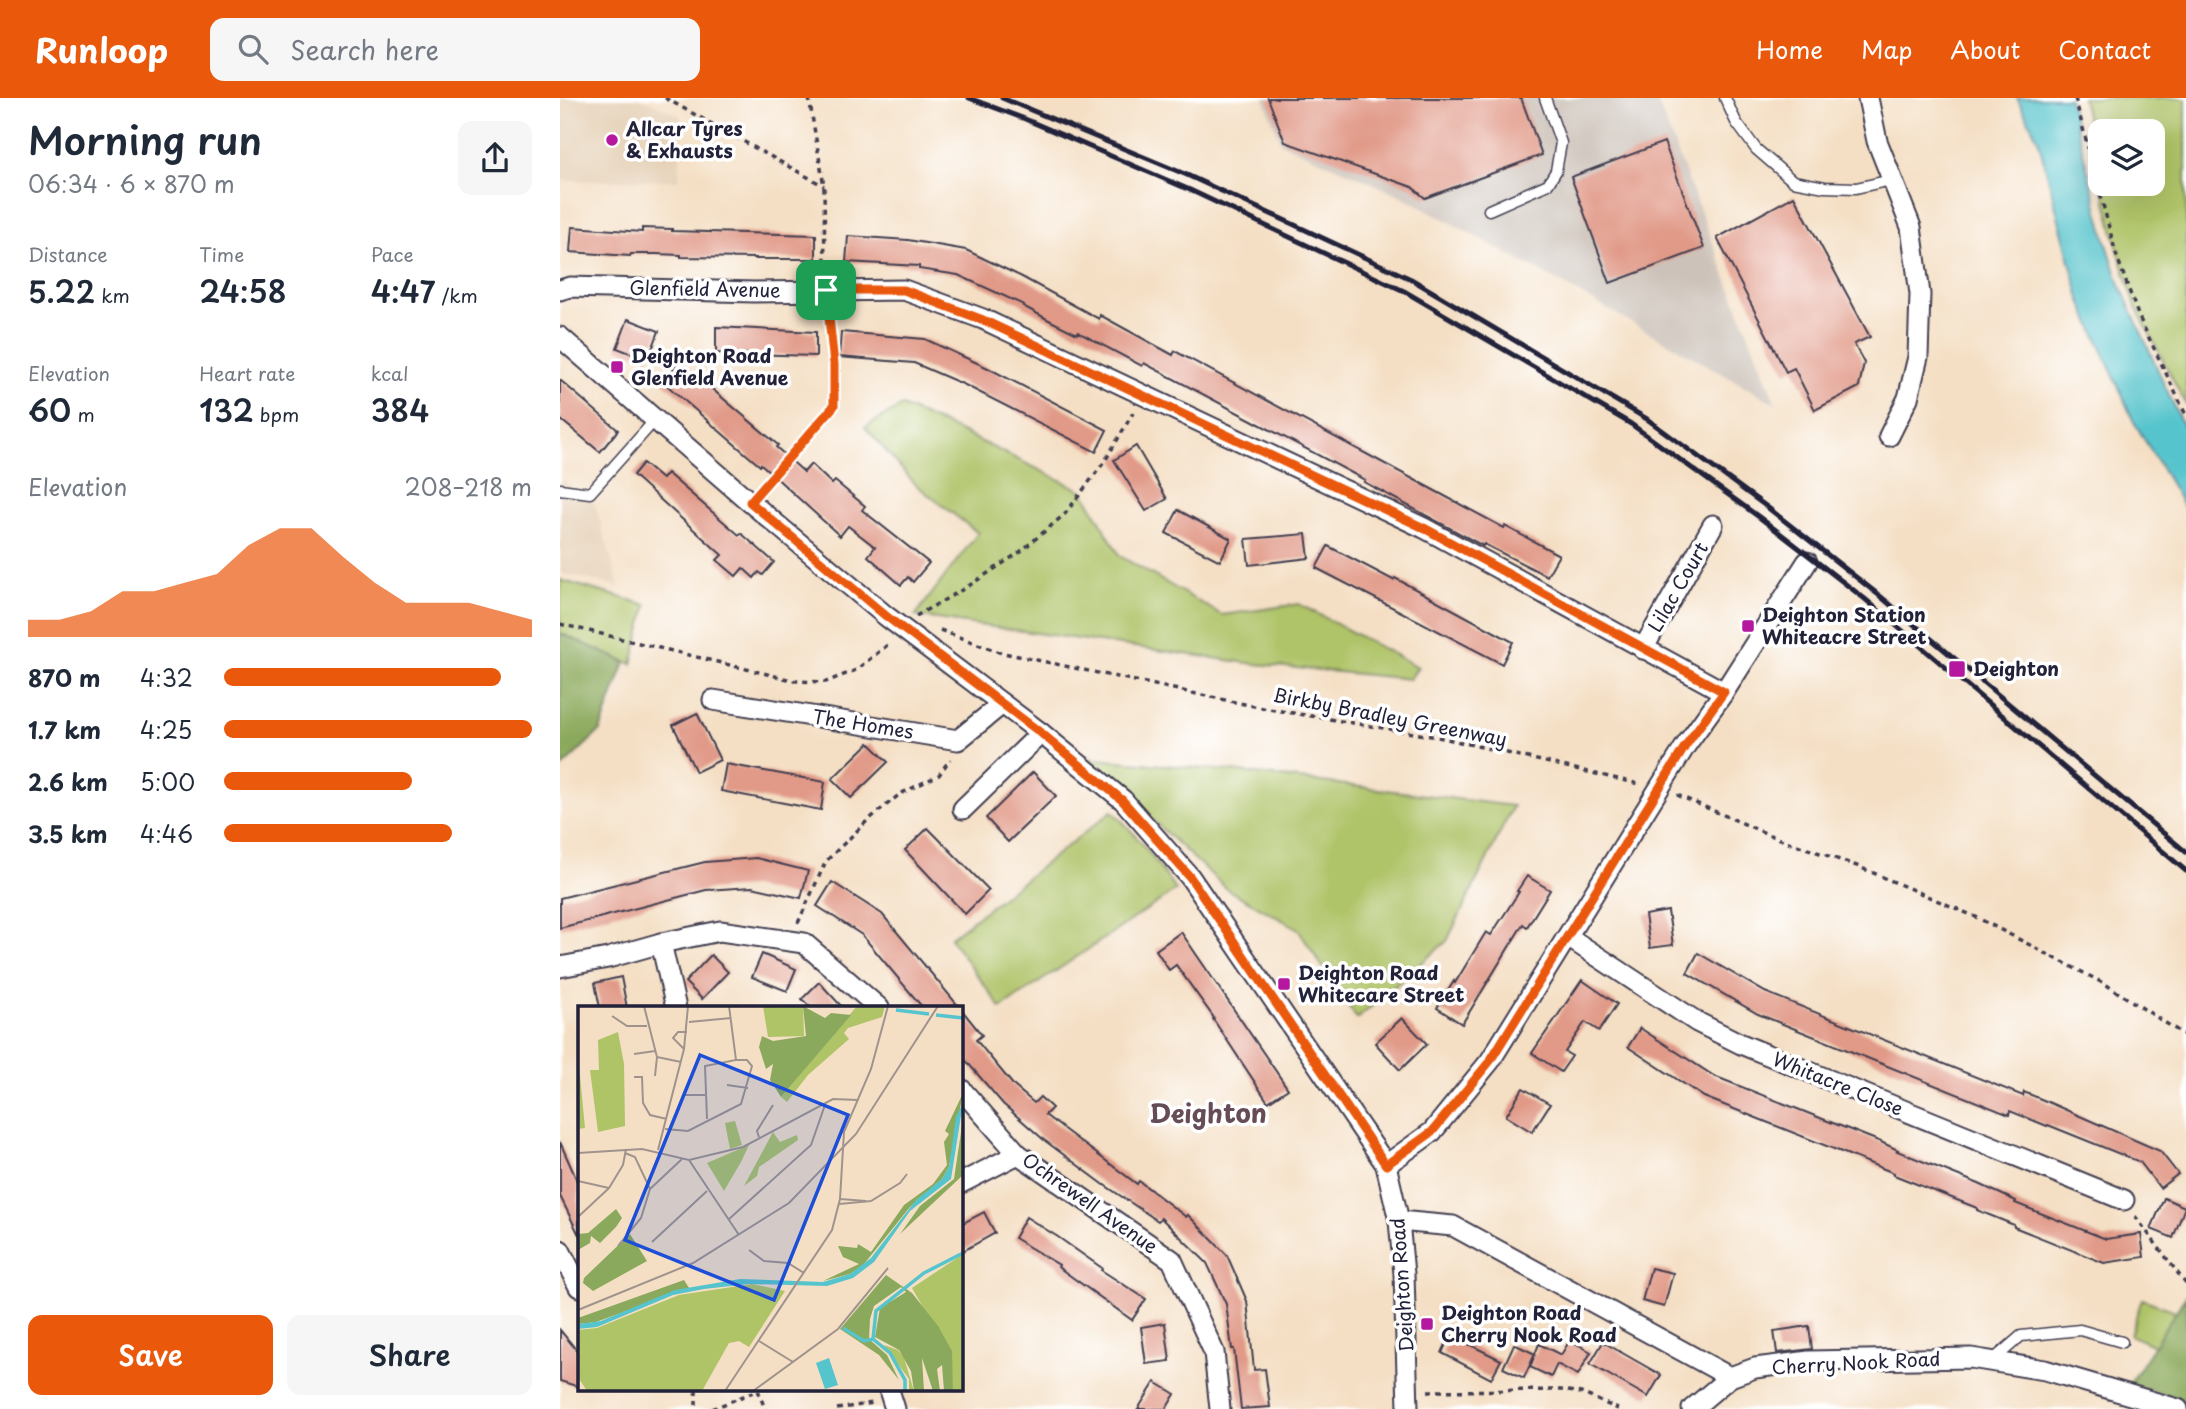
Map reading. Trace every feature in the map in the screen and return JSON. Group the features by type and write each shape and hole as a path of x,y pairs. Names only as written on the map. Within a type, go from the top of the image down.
{"street":[{"path":"1868,98 1877,141 1910,227 1920,294 1918,357 1908,398 1889,436"},
{"name":"Glenfield Avenue","path":"560,290 569,287 754,292 904,290 983,320 1424,528 1724,692"},
{"name":"Deighton Road","path":"560,337 886,616 1041,733 1122,800 1190,877 1386,1165 1399,1221 1404,1274 1408,1400"},
{"name":"Lilac Court","path":"1643,649 1713,525"},
{"path":"1386,1165 1432,1132 1490,1061 1686,745 1724,692 1807,562"},
{"name":"The Homes","path":"713,700 958,740"},
{"path":"958,740 1002,704"},
{"path":"963,809 1041,733"},
{"path":"560,967 720,931 804,943 877,1006"},
{"name":"Whitacre Close","path":"1567,937 1697,1022 1741,1044 2124,1200"},
{"path":"661,943 676,1006"},
{"name":"Ochrewell Avenue","path":"962,1090 1018,1154 1172,1260 1214,1352 1220,1409"},
{"path":"962,1182 1018,1154"},
{"path":"1399,1221 1454,1226 1730,1377 1692,1409"},
{"path":"560,1250 578,1285"},
{"name":"Cherry Nook Road","path":"1730,1377 1755,1368 1810,1361 1971,1358 2045,1370 2178,1409"}],"lane":[{"path":"1489,210 1548,184 1556,171 1561,143 1545,98"},
{"path":"1725,98 1736,122 1756,149 1793,181 1825,187 1856,188 1891,180"},
{"path":"560,489 590,493 655,420"},
{"path":"1992,1362 2021,1336 2080,1330 2122,1342"}],"path":[{"path":"665,98 824,187"},
{"path":"750,502 834,406 834,364 826,290 824,187 809,98"},
{"path":"2075,98 2116,254 2138,315 2186,415"},
{"path":"886,616 915,616 967,587 1020,552 1065,514 1105,461 1133,414 1132,389"},
{"name":"Birkby Bradley Greenway","path":"560,624 796,681 826,682 856,670 889,643 932,628 999,652 1264,708 1443,738 1661,789 1777,838 1857,866 1976,917 2105,984 2186,1036"},
{"path":"789,940 827,861 867,821 900,794 939,775 954,753 958,740"},
{"path":"2124,1200 2186,1284"},
{"path":"1408,1400 1561,1390 1581,1393 1618,1409"},
{"path":"712,1409 753,1392"},
{"path":"759,1392 765,1409"},
{"path":"837,1409 892,1399"}],"shaded area":[{"path":"560,98 641,98 681,116 679,180 560,181"},
{"path":"1264,98 1656,98 1776,404 1402,196 1281,143"},
{"path":"560,478 595,504 619,586 560,573"}],"green space":[{"path":"2082,98 2186,98 2186,405 2136,307 2105,196 2165,196 2165,119 2088,119 2088,124"},
{"path":"902,406 1083,491 1120,556 1222,615 1299,604 1418,667 1410,679 1255,664 915,616 978,533 916,485 865,427"},
{"path":"560,580 647,605 632,664 560,637"},
{"path":"560,633 625,662 600,731 560,769"},
{"path":"1085,758 1242,772 1513,806 1447,941 1357,1019 1297,928 1228,890"},
{"path":"1112,811 1138,839 1176,890 1001,1008 950,938"},
{"path":"2186,1296 2186,1401 2129,1384"},
{"path":"2142,1299 2176,1311 2154,1346 2130,1335"}],"water":[{"path":"2017,98 2069,98 2088,171 2088,196 2094,196 2120,285 2186,433 2186,510 2133,420 2080,299 2038,139"}],"building":[{"path":"1268,98 1521,98 1542,155 1425,198 1412,187 1285,142"},
{"path":"1664,142 1704,248 1610,283 1571,177"},
{"path":"1794,196 1870,337 1854,344 1864,363 1859,387 1815,410 1794,368 1786,372 1717,238"},
{"path":"572,227 642,232 642,228 816,235 816,259 681,257 656,254 630,256 570,252"},
{"path":"848,236 908,240 966,250 1099,319 1100,315 1173,355 1175,351 1559,555 1547,576 1484,544 1483,546 1144,363 1142,366 1024,305 958,275 919,269 919,266 846,262"},
{"path":"628,319 659,331 648,360 617,348"},
{"path":"716,327 816,332 816,356 716,353"},
{"path":"841,332 925,339 988,368 1107,430 1096,452 965,385 914,363 839,357"},
{"path":"679,361 778,445 776,447 804,472 811,464 832,484 835,481 865,506 862,510 929,563 913,582 908,577 901,585 868,556 875,547 848,526 840,536 761,464 760,466 662,381"},
{"path":"560,380 618,430 600,452 560,419"},
{"path":"1136,446 1167,499 1146,511 1114,460"},
{"path":"643,463 662,479 667,473 774,562 763,575 759,572 754,578 743,568 736,576 717,560 722,555 633,475"},
{"path":"1178,510 1231,539 1220,561 1166,533"},
{"path":"1306,534 1309,558 1249,565 1246,539"},
{"path":"1328,546 1393,580 1395,578 1513,642 1502,664 1316,568"},
{"path":"697,713 720,760 696,772 673,725"},
{"path":"869,743 888,762 851,798 832,779"},
{"path":"726,764 825,782 821,810 721,791"},
{"path":"1033,772 1056,796 1008,842 986,818"},
{"path":"928,828 989,890 965,914 905,850"},
{"path":"756,858 808,871 801,898 752,887 706,890 560,928 560,898 705,862"},
{"path":"1527,876 1550,890 1527,927 1523,924 1462,1024 1437,1008 1486,932 1491,935"},
{"path":"832,882 882,914 958,1006 921,1006 862,935 817,906"},
{"path":"1668,911 1673,945 1650,948 1645,915"},
{"path":"1181,932 1288,1089 1268,1102 1176,965 1169,970 1156,950"},
{"path":"1698,953 1765,992 2023,1096 2024,1092 2160,1151 2178,1174 2160,1188 2140,1162 2010,1111 2009,1115 1758,1014 1687,973"},
{"path":"762,954 796,969 787,991 752,977"},
{"path":"711,955 728,972 702,999 685,982"},
{"path":"621,977 627,1006 600,1006 595,983"},
{"path":"1582,980 1617,1004 1599,1031 1585,1022 1565,1052 1572,1056 1561,1072 1532,1053"},
{"path":"819,982 841,1006 809,1006 802,999"},
{"path":"962,1010 982,1035 976,1040 1014,1086 1034,1103 1040,1097 1052,1108 1045,1115 1137,1184 1139,1181 1186,1217 1188,1215 1227,1255 1247,1301 1254,1370 1265,1369 1270,1407 1241,1409 1226,1304 1207,1263 1161,1218 1158,1221 1103,1184 1044,1140 1003,1104 962,1056"},
{"path":"1402,1018 1427,1044 1400,1070 1375,1043"},
{"path":"1640,1028 1714,1076 1881,1142 1979,1184 2016,1201 2015,1203 2106,1239 2141,1234 2144,1257 2104,1263 2014,1227 1977,1208 1894,1173 1704,1097 1628,1047"},
{"path":"1523,1088 1550,1104 1532,1132 1506,1116"},
{"path":"560,1142 578,1183 578,1233 560,1196"},
{"path":"2164,1198 2185,1207 2173,1238 2151,1229"},
{"path":"984,1212 995,1233 962,1251 962,1223"},
{"path":"1026,1217 1146,1299 1132,1320 1058,1267 1059,1265 1014,1238"},
{"path":"1651,1268 1673,1273 1664,1307 1642,1301"},
{"path":"1165,1323 1170,1361 1146,1364 1141,1327"},
{"path":"1809,1326 1812,1349 1777,1353 1774,1331"},
{"path":"560,1330 578,1352 578,1387 560,1381"},
{"path":"1450,1335 1501,1360 1491,1379 1442,1353"},
{"path":"1570,1340 1591,1352 1578,1375 1557,1364 1551,1377 1530,1367 1539,1344 1561,1355"},
{"path":"1603,1342 1661,1375 1648,1397 1590,1364"},
{"path":"1514,1344 1535,1354 1524,1378 1503,1368"},
{"path":"1155,1382 1175,1394 1166,1409 1138,1409"}],"railway":[{"path":"969,98 1025,119 1190,190 1404,291 1631,424 1759,517 1865,599 2186,871"},
{"path":"1002,98 1187,175 1411,279 1647,419 1767,507 1880,596 2186,852"}],"place":[{"name":"Allcar Tyres & Exhausts","path":"612,140"},
{"name":"Deighton Road Glenfield Avenue","path":"617,367"},
{"name":"Deighton Station Whiteacre Street","path":"1748,626"},
{"name":"Deighton","path":"1957,669"},
{"name":"Deighton Road Whitecare Street","path":"1284,984"},
{"name":"Deighton Road Cherry Nook Road","path":"1427,1324"}],"district":[{"name":"Deighton","path":"1208,1114"}],"route":[{"path":"826,290 904,290 983,320 1424,528 1724,692 1686,745 1490,1061 1432,1132 1386,1165 1190,877 1122,800 1041,733 886,616 750,502 834,406 834,364 826,290"}]}
